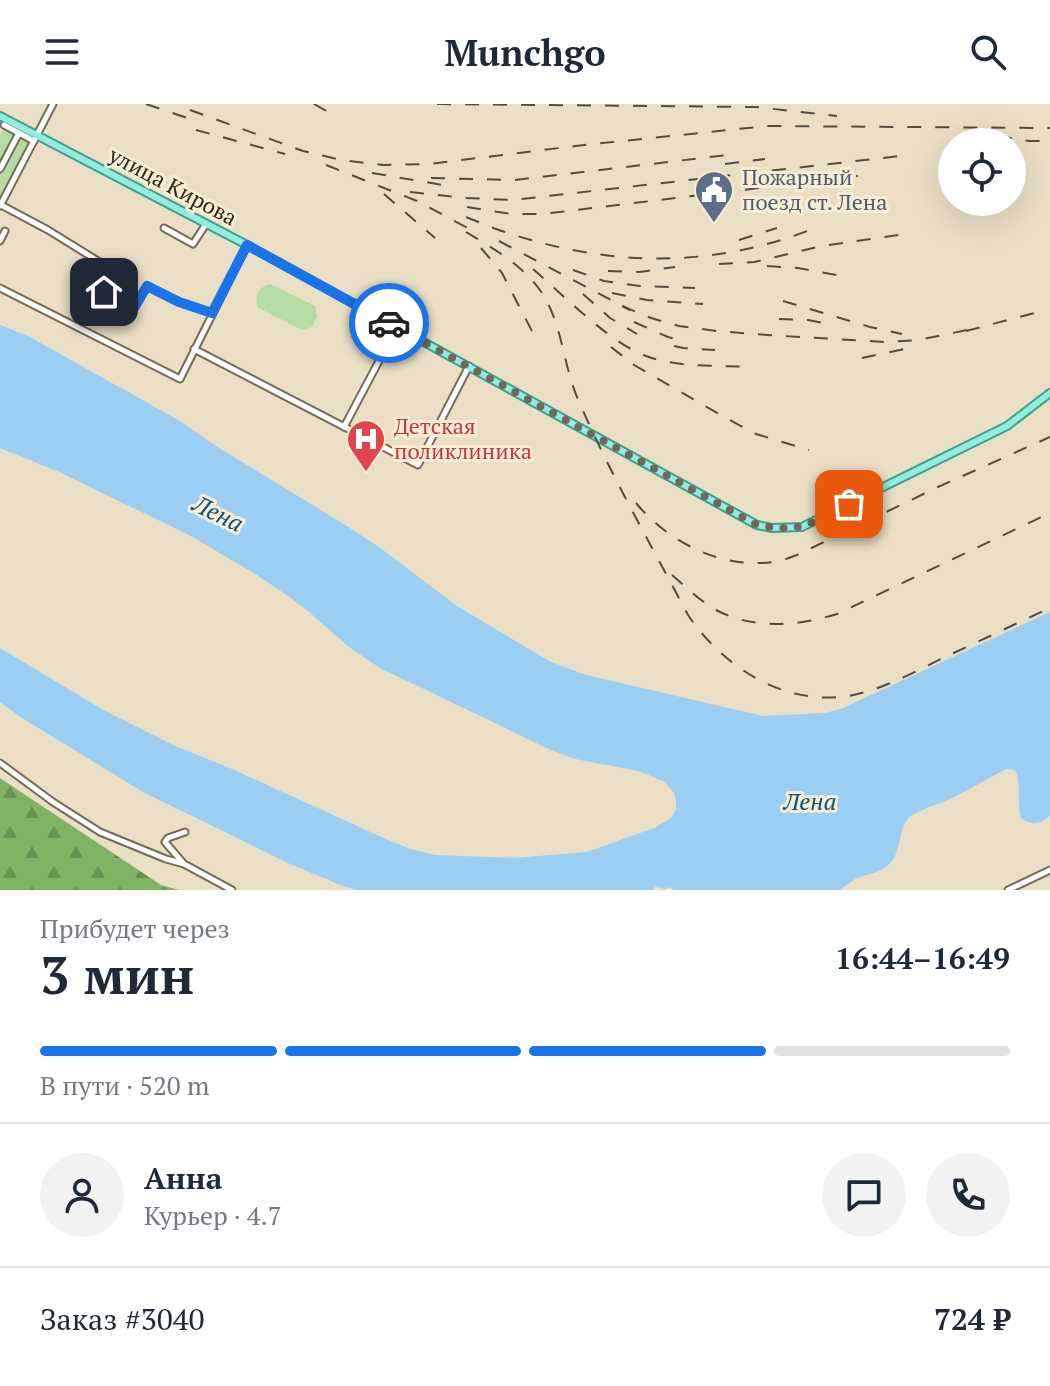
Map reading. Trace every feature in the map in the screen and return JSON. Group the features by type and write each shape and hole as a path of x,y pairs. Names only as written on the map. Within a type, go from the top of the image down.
{"main road":[{"name":"улица Кирова","path":"3,120 247,245 757,525 781,529 802,527 1007,426 1050,393"}],"street":[{"path":"53,104 1,202 98,261 87,281 134,308 147,286 179,302 212,313"},
{"path":"0,132 3,120 19,133 36,138"},
{"path":"0,169 19,133"},
{"path":"164,228 193,244 206,224"},
{"path":"0,241 5,231"},
{"path":"0,288 180,379 247,245"},
{"path":"344,427 397,327"},
{"path":"194,349 418,465 469,366"},
{"path":"0,763 100,832 184,864 232,890"},
{"path":"184,864 165,842 185,832"},
{"path":"1008,890 1050,870"}],"green space":[{"path":"6,123 33,137 0,202 0,136"},
{"path":"270,284 315,306 317,317 312,327 302,330 257,307 258,292"},
{"path":"0,778 161,885 179,890 0,890"}],"water":[{"name":"Лена","path":"0,325 28,336 180,421 379,547 457,606 549,661 586,675 763,716 825,713 841,709 1050,612 1050,816 1036,823 1021,818 1017,776 1015,770 1006,769 911,816 904,825 892,861 878,872 857,878 839,890 674,890 655,887 652,890 357,890 290,864 143,792 0,702 0,648 105,711 173,745 388,840 435,855 514,858 587,852 654,828 671,818 676,801 665,782 639,771 575,759 551,750 380,668 349,647 288,596 191,536 59,472 0,448"}],"railway":[{"path":"146,104 199,122"},
{"path":"314,104 328,112"},
{"path":"437,104 756,107 837,116"},
{"path":"190,110 303,151 383,165 429,164 767,126 1050,128"},
{"path":"196,130 285,154"},
{"path":"1026,141 1050,141"},
{"path":"431,178 515,180 736,154"},
{"path":"410,192 513,200 909,155"},
{"path":"725,164 765,159"},
{"path":"326,165 417,201 479,234"},
{"path":"372,173 443,185"},
{"path":"467,207 511,214 543,214 858,176"},
{"path":"384,194 435,238"},
{"path":"466,217 544,244 622,257 699,257 738,251 815,228"},
{"path":"739,240 777,228"},
{"path":"466,232 517,266 542,293 554,318 577,397 602,453 688,615 719,651 757,679 801,695 824,698 848,696 898,680 1050,608"},
{"path":"719,264 754,262 822,246 899,235"},
{"path":"499,241 630,310"},
{"path":"481,248 502,273 535,337"},
{"path":"767,266 842,276"},
{"path":"608,271 640,272 675,267"},
{"path":"533,269 602,330 632,350 658,360 684,364 751,367"},
{"path":"573,270 604,281 695,288"},
{"path":"612,293 647,300 703,304"},
{"path":"583,294 610,318 637,334"},
{"path":"783,301 902,334"},
{"path":"622,306 679,326 767,335 885,342 918,340 977,328"},
{"path":"966,331 1046,310"},
{"path":"779,319 824,323"},
{"path":"634,322 686,342"},
{"path":"674,346 715,350"},
{"path":"611,347 634,365 756,434 809,450"},
{"path":"862,358 909,348"},
{"path":"636,503 664,530 697,550 734,561 776,562 1050,437"},
{"path":"672,575 716,610 745,621 776,624 807,621 837,614 1050,513"}],"way so far":[{"path":"389,323 757,525 789,529 802,527 849,504"}],"place":[{"name":"Пожарный поезд ст. Лена","path":"714,224"},
{"name":"Детская поликлиника","path":"366,473"}],"route":[{"path":"104,292 134,308 147,286 179,302 212,313 247,245 389,323"}]}
